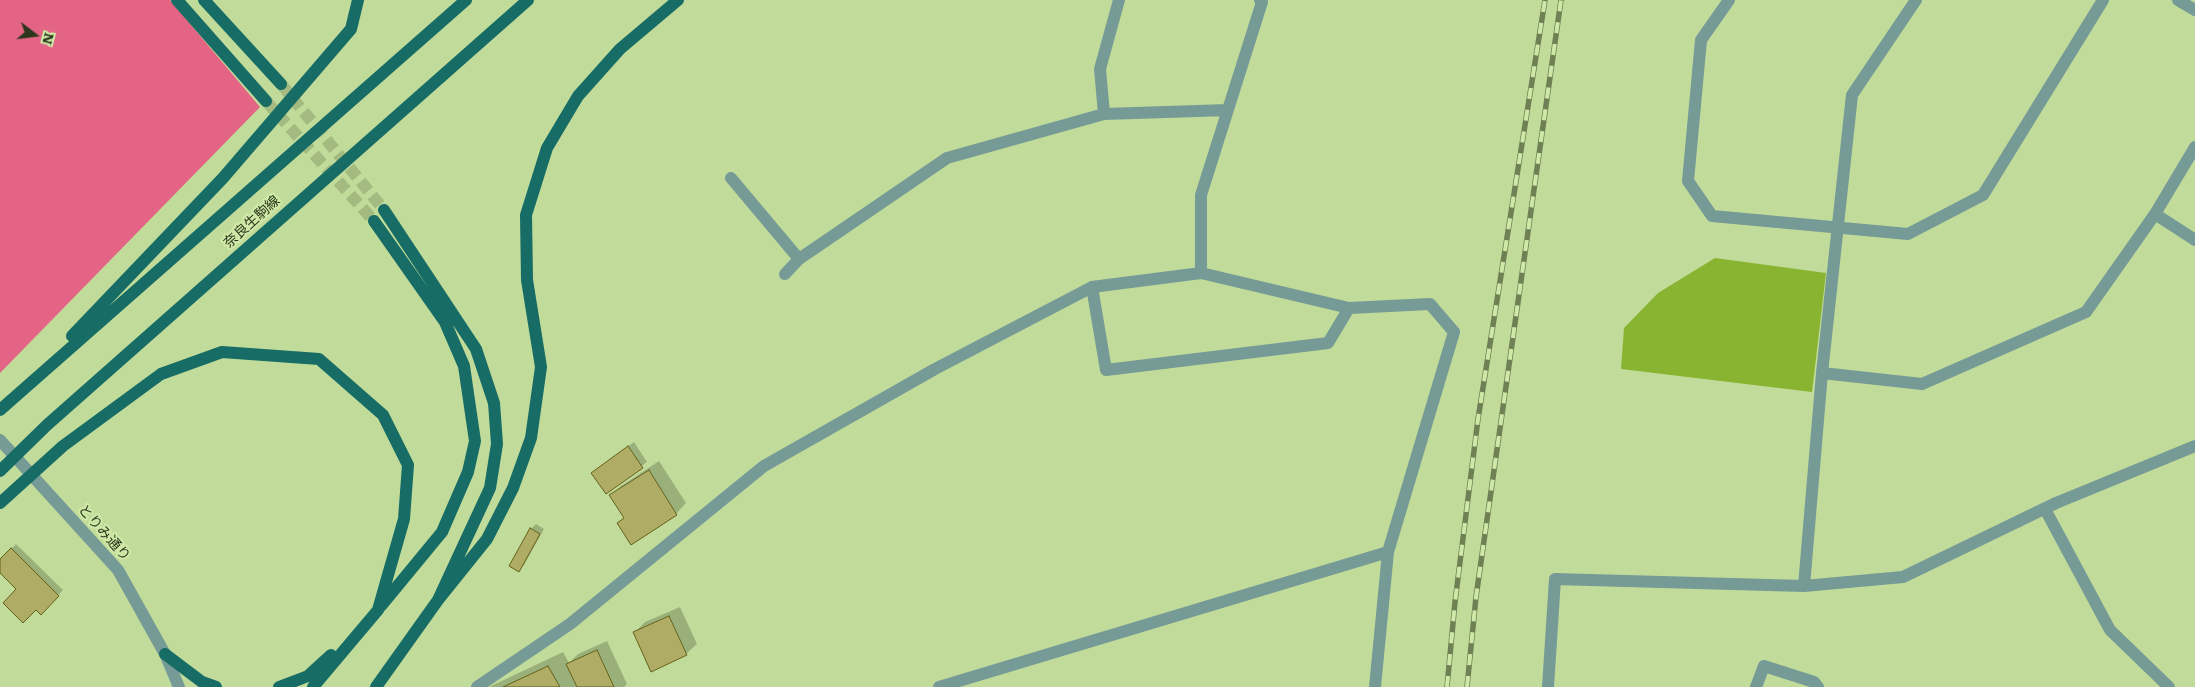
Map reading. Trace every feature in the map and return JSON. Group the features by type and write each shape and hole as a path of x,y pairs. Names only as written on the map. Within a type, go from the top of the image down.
{"main road":[{"path":"177,0 266,101"},
{"path":"204,0 281,84"},
{"path":"16,394 223,178 351,29 358,0"},
{"name":"奈良生駒線","path":"0,410 466,0"},
{"name":"奈良生駒線","path":"0,471 47,425 528,0"},
{"path":"376,687 438,600 487,539 512,488 531,438 541,367 527,280 526,215 547,148 578,96 620,49 678,0"},
{"path":"384,210 476,349 494,404 497,444 490,488 438,600"},
{"path":"313,687 442,532 468,472 475,441 464,366 445,322 374,221"},
{"path":"0,503 63,446 161,374 222,352 319,359 383,415 408,465 404,519 378,610 308,676 279,687"},
{"path":"165,654 202,682 216,687"}],"street":[{"path":"1104,114 1100,69 1119,0"},
{"path":"1201,273 1200,195 1262,2 1260,0"},
{"path":"1728,0 1701,40 1688,182 1712,216 1908,234 1983,195 2103,0"},
{"path":"1804,586 1822,373 1852,95 1916,0"},
{"path":"2178,0 2195,10"},
{"path":"785,274 800,259 947,158 1104,114 1228,110"},
{"path":"1822,373 1922,384 2086,312 2155,214 2195,147"},
{"path":"731,178 800,259"},
{"path":"2155,214 2195,240"},
{"path":"477,687 570,624 764,466 935,369 1092,288 1201,273 1349,308 1430,304 1454,332 1388,552 1375,687"},
{"path":"1092,288 1106,370 1328,343 1349,308"},
{"name":"とりみ通り","path":"0,440 118,570 165,654 179,687"},
{"path":"1548,687 1555,579 1804,586 1903,578 2045,509 2195,446"},
{"path":"2045,509 2110,630 2169,687"},
{"path":"939,687 958,685 1388,552"},
{"path":"1756,687 1764,666 1814,682 1818,687"}],"shaded area":[{"path":"0,0 170,0 260,107 0,373"},
{"path":"1715,258 1826,273 1812,392 1621,369 1624,328 1658,293"}],"building":[{"path":"628,446 643,468 606,494 591,473"},
{"path":"649,470 677,515 631,545 617,523 624,518 609,495"},
{"path":"530,528 540,534 519,572 509,566"},
{"path":"11,548 59,596 41,615 36,610 23,623 3,603 16,589 0,573 0,559"},
{"path":"669,616 687,655 651,672 633,632"},
{"path":"597,650 614,687 577,687 566,664"},
{"path":"548,666 560,687 503,687"}],"tunnel":[{"path":"281,84 384,210"},
{"path":"266,101 374,221"}],"railway":[{"path":"1447,687 1455,602 1478,419 1545,0"},
{"path":"1467,687 1476,597 1561,0"}]}
